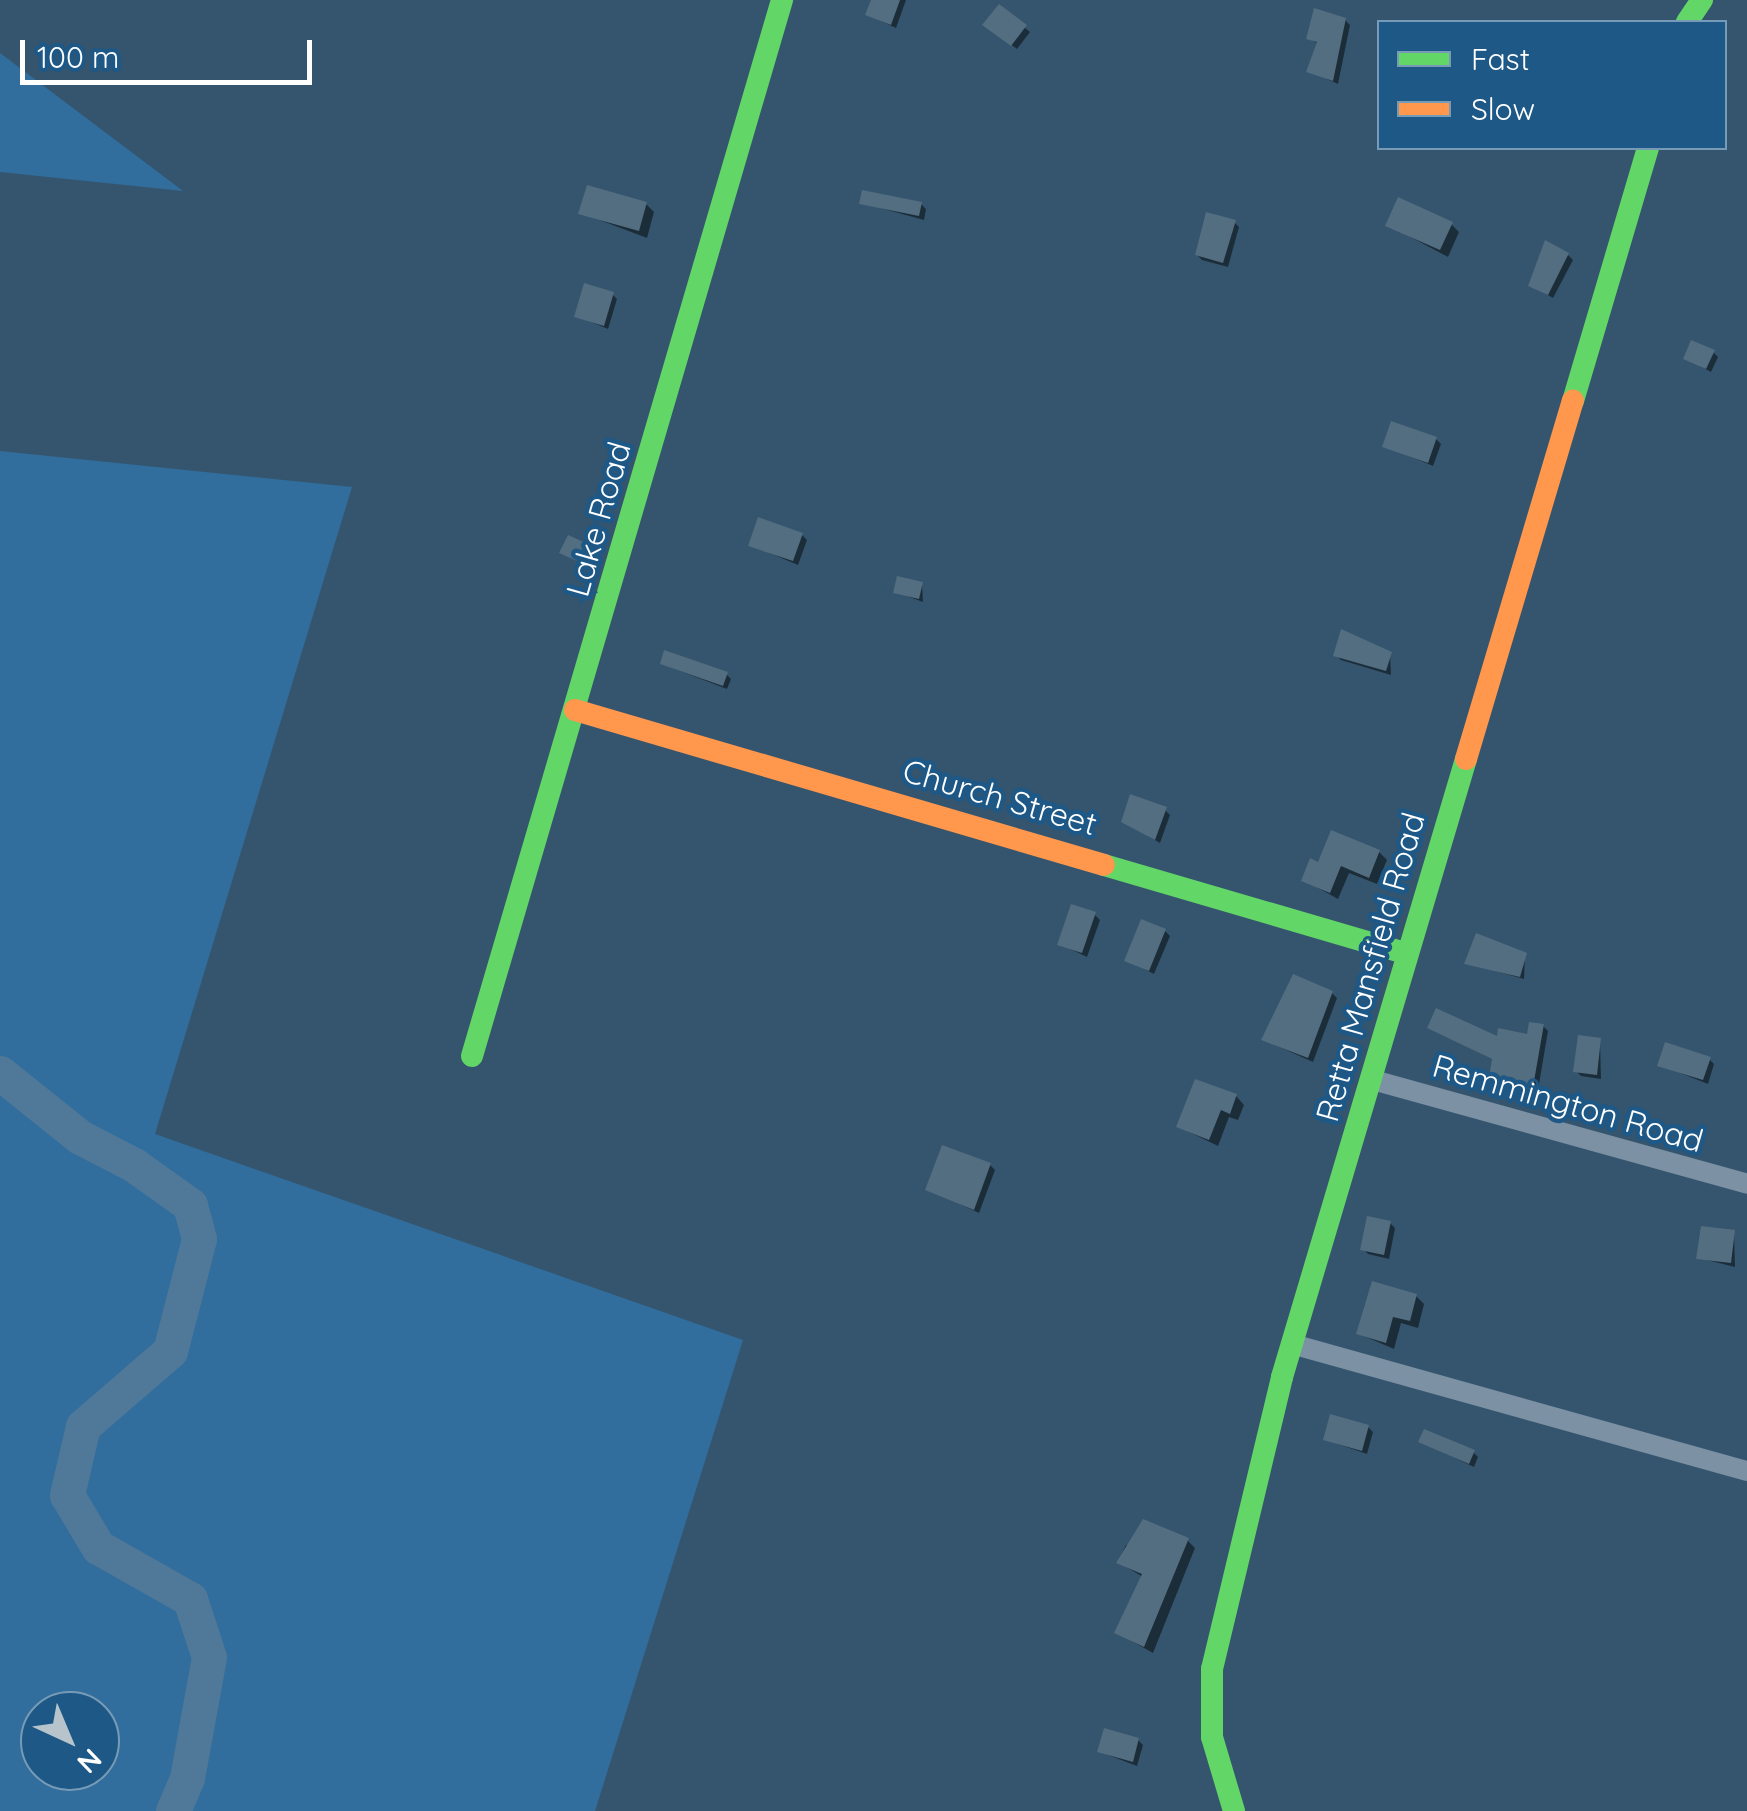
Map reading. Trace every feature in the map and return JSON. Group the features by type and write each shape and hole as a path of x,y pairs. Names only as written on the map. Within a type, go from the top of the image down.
{"street":[{"name":"Lake Road","path":"472,1056 782,0"},
{"name":"Retta Mansfield Road","path":"1234,1811 1212,1737 1212,1669 1292,1344 1373,1080 1404,954 1647,150"},
{"name":"Church Street","path":"576,710 1404,954"},
{"name":"Remmington Road","path":"1373,1080 1747,1184"},
{"path":"1292,1344 1747,1472"}],"shaded area":[{"path":"0,53 183,191 0,172"},
{"path":"0,451 352,487 155,1134 743,1340 595,1811 0,1811"}],"building":[{"path":"871,0 900,0 891,25 865,15"},
{"path":"999,4 1027,25 1011,46 982,25"},
{"path":"1314,8 1346,18 1333,81 1306,72 1317,42 1306,39"},
{"path":"587,185 647,202 639,231 578,214"},
{"path":"862,190 922,202 919,216 859,204"},
{"path":"1398,197 1453,222 1440,250 1385,226"},
{"path":"1206,212 1236,220 1223,263 1195,255"},
{"path":"1545,240 1569,253 1548,295 1528,286"},
{"path":"584,283 614,292 604,326 574,317"},
{"path":"1691,340 1715,350 1706,369 1683,359"},
{"path":"1391,421 1437,437 1428,463 1382,447"},
{"path":"758,517 803,533 793,561 748,546"},
{"path":"568,535 586,543 577,561 559,553"},
{"path":"897,576 923,582 919,599 893,593"},
{"path":"1341,629 1392,652 1386,671 1333,656"},
{"path":"664,650 728,672 723,686 660,664"},
{"path":"1130,794 1167,807 1155,840 1121,822"},
{"path":"1331,830 1380,850 1369,878 1341,866 1330,893 1301,881 1310,858 1318,862"},
{"path":"1071,904 1096,912 1082,953 1057,945"},
{"path":"1141,919 1166,929 1149,971 1124,961"},
{"path":"1476,933 1527,953 1520,977 1464,964"},
{"path":"1293,974 1333,991 1308,1058 1261,1040"},
{"path":"1436,1008 1497,1036 1498,1028 1527,1034 1529,1022 1544,1024 1533,1087 1489,1077 1492,1059 1427,1028"},
{"path":"1578,1035 1601,1038 1597,1075 1573,1072"},
{"path":"1665,1042 1711,1057 1703,1080 1657,1066"},
{"path":"1195,1079 1237,1094 1230,1114 1221,1110 1209,1140 1176,1127"},
{"path":"942,1145 991,1163 974,1210 925,1190"},
{"path":"1367,1216 1391,1221 1384,1255 1360,1250"},
{"path":"1701,1226 1735,1230 1731,1263 1696,1259"},
{"path":"1372,1281 1417,1294 1410,1321 1393,1317 1386,1343 1356,1334"},
{"path":"1330,1414 1369,1425 1362,1451 1323,1440"},
{"path":"1424,1429 1475,1450 1469,1464 1418,1442"},
{"path":"1143,1519 1189,1538 1144,1647 1114,1633 1142,1574 1116,1563"},
{"path":"1104,1728 1139,1738 1133,1762 1097,1752"}],"waterway":[{"path":"0,1073 80,1137 134,1165 190,1205 199,1239 170,1351 83,1426 67,1495 98,1547 190,1599 209,1657 187,1778 173,1811"}],"traffic: fast":[{"path":"472,1056 782,0"},
{"path":"1688,20 1702,0"},
{"path":"1573,401 1647,150"},
{"path":"1234,1811 1212,1737 1212,1669 1282,1377 1466,759"},
{"path":"1104,865 1404,953"}],"traffic: slow":[{"path":"1466,759 1573,401"},
{"path":"575,710 1104,865"}]}
